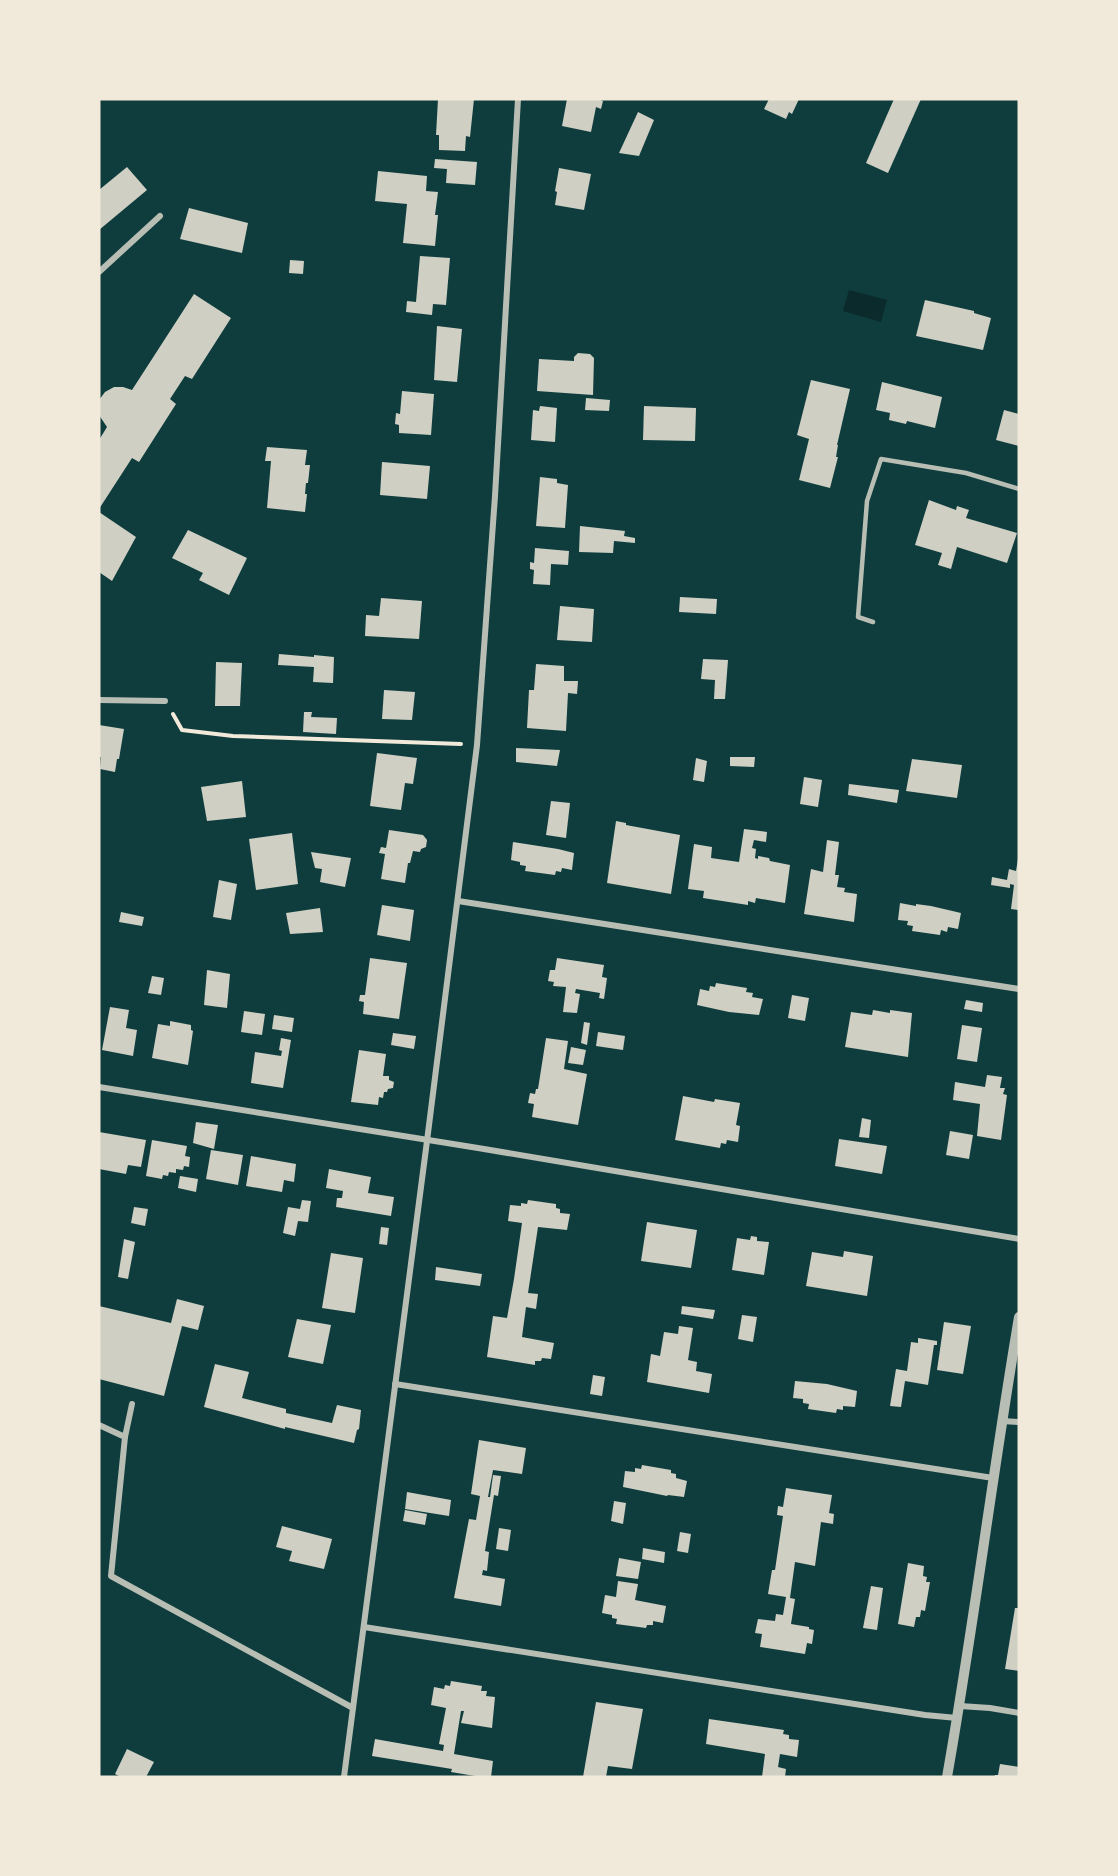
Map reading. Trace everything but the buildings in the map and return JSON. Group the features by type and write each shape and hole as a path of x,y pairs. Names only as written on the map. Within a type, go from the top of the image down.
{"street":[{"path":"344,1777 428,1141 477,744 494,507 518,99"},
{"path":"99,272 160,216"},
{"path":"99,700 165,701"},
{"path":"458,901 1019,989"},
{"path":"99,1087 1019,1239"},
{"path":"947,1777 960,1706 1001,1421 1019,1317"},
{"path":"395,1384 993,1478"},
{"path":"132,1404 125,1437 111,1576 353,1708"},
{"path":"1001,1421 1019,1422"},
{"path":"99,1425 125,1437"},
{"path":"364,1627 925,1715 957,1718"},
{"path":"960,1706 1019,1713"}],"lane":[{"path":"873,622 858,617 867,501 881,459 966,473 1019,489"}],"path":[{"path":"165,701 182,730 233,735 477,744"}],"water":[{"path":"849,290 887,300 881,322 843,311"}]}
